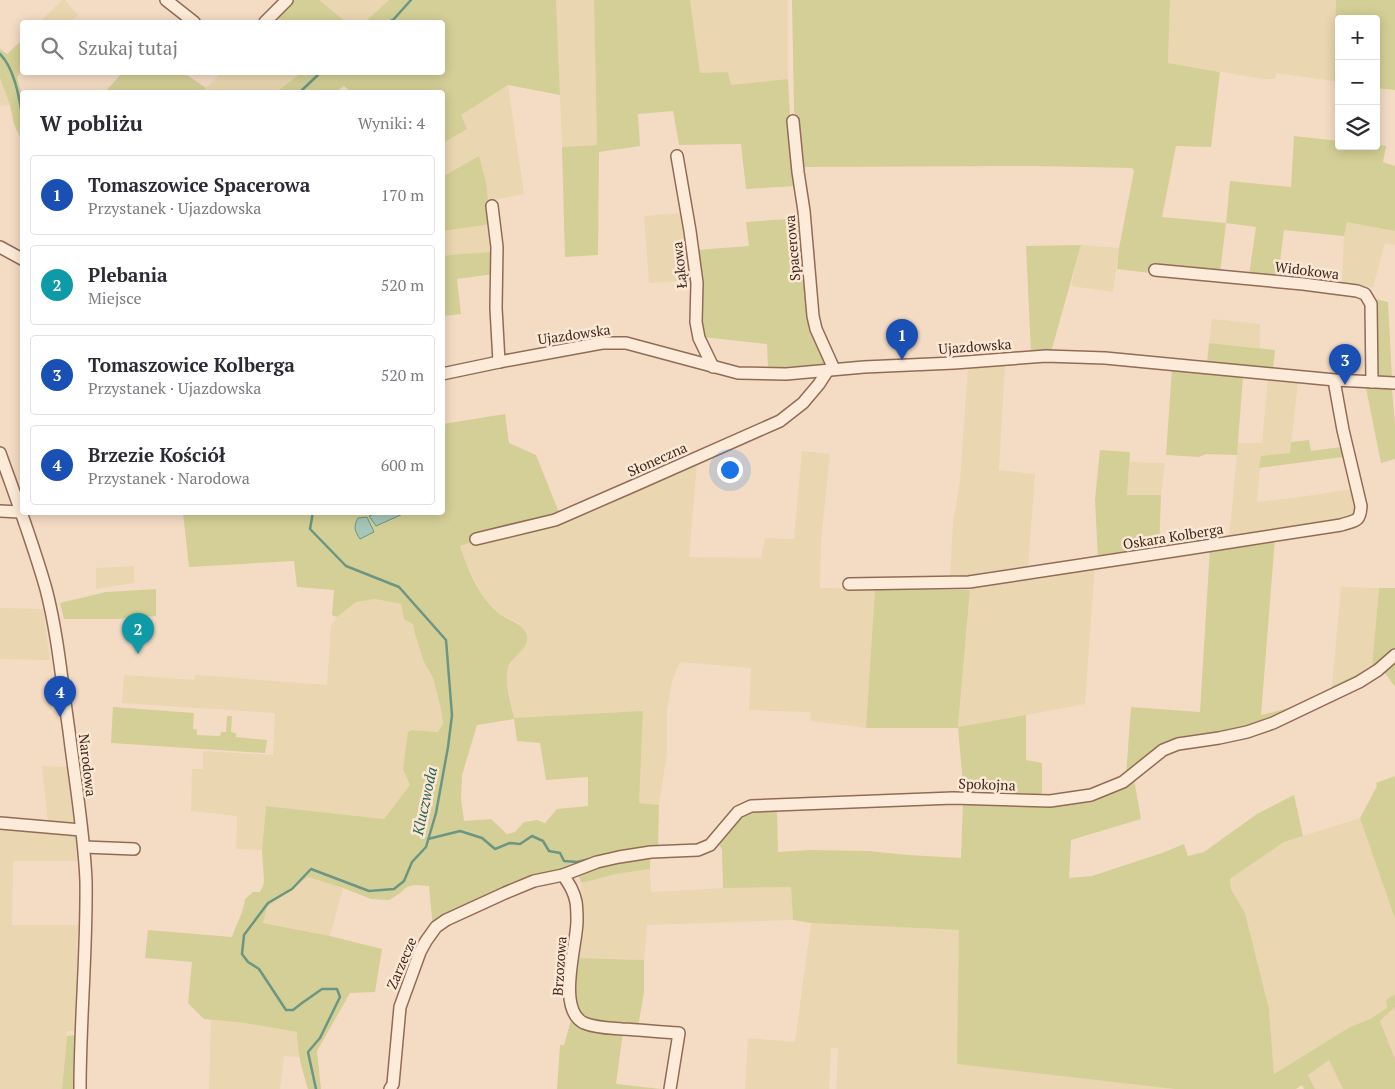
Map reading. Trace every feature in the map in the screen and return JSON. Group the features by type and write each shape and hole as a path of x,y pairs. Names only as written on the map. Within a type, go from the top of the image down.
{"street":[{"path":"166,0 191,20"},
{"path":"267,20 287,0"},
{"name":"Spacerowa","path":"793,121 804,211 813,316 831,370"},
{"name":"Łąkowa","path":"677,156 697,283 696,322 699,338 713,368"},
{"path":"492,206 497,247 496,308 499,362"},
{"path":"0,247 20,259"},
{"name":"Widokowa","path":"1155,270 1303,284 1357,291 1365,294 1371,304 1372,382"},
{"name":"Ujazdowska","path":"445,373 602,342 626,343 738,374 786,374 1046,356 1106,358 1335,380 1395,383"},
{"name":"Słoneczna","path":"476,539 555,520 780,421 803,403 831,370"},
{"name":"Oskara Kolberga","path":"850,584 969,582 1341,525 1358,519 1361,506 1343,430 1335,380"},
{"name":"Narodowa","path":"0,453 20,512"},
{"path":"0,511 20,512"},
{"name":"Narodowa","path":"21,515 31,539 46,589 53,624 84,847 86,882 80,1089"},
{"name":"Spokojna","path":"563,875 597,862 619,857 651,852 698,850 710,845 738,812 750,806 953,798 1050,801 1091,795 1123,782 1163,750 1178,744 1247,732 1274,723 1359,682 1378,670 1395,655"},
{"path":"0,823 82,830"},
{"path":"84,847 134,848"},
{"name":"Brzozowa","path":"563,875 572,889 576,901 577,922 570,976 571,1004 575,1015 582,1022 597,1027 679,1034 670,1089"},
{"name":"Zarzecze","path":"390,1089 393,1084 400,1006 420,952 436,928 446,920 505,893 534,881 563,875"}],"shaded area":[{"path":"62,0 65,0 78,15 73,20 42,20"},
{"path":"292,0 319,0 344,20 272,20"},
{"path":"319,0 389,0 367,20 344,20"},
{"path":"389,0 556,0 560,95 508,85 461,115 467,129 445,142 445,90 349,90 344,86 338,90 279,90 298,75 445,75 445,20 367,20"},
{"path":"556,0 594,0 597,145 562,147"},
{"path":"594,0 690,0 700,73 728,72 731,85 788,79 797,186 746,189 741,144 679,145 673,111 638,114 640,146 599,152 598,255 565,257 562,147 597,145"},
{"path":"690,0 788,0 788,79 731,85 728,72 700,74"},
{"path":"792,0 1170,0 1168,63 1220,72 1211,147 1176,146 1162,217 1226,223 1219,281 1117,269 1119,248 1134,171 1132,168 1034,166 802,167 799,159 794,109"},
{"path":"1170,0 1336,0 1334,81 1276,73 1275,79 1264,79 1168,63"},
{"path":"1336,0 1395,0 1395,90 1380,88 1380,15 1336,15"},
{"path":"1335,40 1335,81 1334,81"},
{"path":"20,42 20,73 17,77 20,90 20,138 0,78 0,49 7,54"},
{"path":"120,75 187,75 206,88 204,90 107,90"},
{"path":"219,75 298,75 279,90 204,90"},
{"path":"0,78 10,105 0,106"},
{"path":"508,85 524,194 489,201 479,156 445,176 445,141 466,129 460,115"},
{"path":"1294,136 1335,141 1335,150 1380,150 1380,145 1386,146 1383,162 1395,166 1395,231 1347,222 1344,236 1284,230 1278,277 1249,275 1256,227 1226,223 1230,181 1291,187"},
{"path":"479,156 486,182 491,224 445,231 445,175"},
{"path":"683,213 692,280 649,283 644,216"},
{"path":"801,218 811,317 828,364 768,368 767,344 702,337 697,250 749,246 746,222"},
{"path":"1347,221 1395,231 1395,245 1385,243 1373,287 1342,285 1344,236"},
{"path":"491,224 493,252 445,256 445,231"},
{"path":"1081,245 1119,248 1113,292 1071,286"},
{"path":"1081,245 1051,352 1031,352 1026,246"},
{"path":"493,252 495,274 457,279 461,314 445,316 445,256"},
{"path":"1375,299 1388,302 1392,379 1382,378 1377,375"},
{"path":"1212,319 1260,324 1260,348 1209,343"},
{"path":"1209,343 1275,350 1273,369 1207,362"},
{"path":"1005,364 999,470 1035,474 1028,569 950,580 953,524 960,480 968,367"},
{"path":"1172,369 1243,376 1237,455 1206,454 1199,457 1166,455"},
{"path":"1268,379 1298,382 1290,453 1261,456 1257,502 1353,489 1356,513 1349,520 1229,539 1238,443 1262,443"},
{"path":"1366,388 1392,388 1395,459 1381,463"},
{"path":"505,414 509,443 536,455 560,515 460,546 471,575 487,601 501,615 518,624 526,633 527,642 525,646 509,665 507,671 508,691 514,718 643,711 639,803 659,805 658,848 580,863 524,881 433,928 429,886 414,885 407,887 389,900 371,899 308,877 267,907 263,923 330,936 382,949 375,992 350,993 317,1051 321,1089 308,1089 299,1054 297,1032 245,1023 204,1019 188,1003 192,962 145,958 148,930 232,937 242,913 245,899 253,892 260,892 263,886 262,850 266,806 384,819 410,785 403,769 408,732 412,730 438,732 443,724 441,709 433,678 424,662 413,624 404,619 401,604 375,599 356,602 337,617 332,615 334,590 297,587 294,561 189,567 183,515 445,515 445,424","holes":["514,719 517,741 540,743 546,780 588,777 588,806 557,809 545,823 537,820 524,822 515,832 507,834 491,819 464,821 461,799 462,775 477,725"]},
{"path":"1309,440 1311,451 1341,447 1343,457 1259,468 1261,456 1290,453 1291,442"},
{"path":"1100,450 1130,452 1127,495 1161,495 1159,550 1098,559 1095,500"},
{"path":"802,451 830,454 821,540 820,588 875,589 866,728 811,721 810,712 749,710 751,668 680,662 672,681 667,710 667,753 659,805 639,803 514,719 507,671 515,656 526,644 523,629 515,621 501,615 484,598 466,564 460,546 560,515 680,461 697,464 689,557 761,558 765,538 794,539"},
{"path":"1129,462 1165,463 1161,495 1127,495"},
{"path":"372,515 401,515 376,526 369,516"},
{"path":"367,517 374,532 360,539 355,526 358,518"},
{"path":"1275,538 1261,715 1293,707 1321,694 1317,700 1262,723 1223,736 1171,741 1126,776 1131,707 1200,712 1210,548"},
{"path":"1095,564 1085,704 958,728 971,584"},
{"path":"134,566 134,583 96,589 96,568"},
{"path":"1341,587 1379,588 1372,667 1332,686"},
{"path":"1379,588 1395,588 1395,652 1385,661 1334,692 1332,686 1372,667"},
{"path":"156,589 156,616 117,619 64,619 60,603 106,592"},
{"path":"875,589 970,590 958,727 1026,715 1026,760 1042,763 1042,798 964,795 958,728 866,728"},
{"path":"375,599 401,604 413,623 424,662 433,678 441,709 443,724 439,732 412,730 403,769 410,785 384,819 266,806 262,850 236,849 237,816 191,811 192,769 203,769 203,751 273,755 275,713 122,703 124,675 195,680 195,675 327,685 331,626 337,617 356,602"},
{"path":"0,608 43,609 50,660 0,659"},
{"path":"1395,659 1395,687 1383,670"},
{"path":"113,707 194,713 193,729 197,730 197,735 220,736 221,732 226,732 227,716 232,716 231,732 236,733 236,737 267,740 265,753 111,743"},
{"path":"42,766 68,767 76,826 48,824"},
{"path":"1395,776 1395,919 1360,818 1377,786 1376,783"},
{"path":"1134,779 1141,819 1071,840 1069,878 1092,876 1184,844 1188,856 1204,852 1257,814 1294,795 1303,836 1284,842 1230,879 1231,889 1245,913 1269,1009 1274,1074 1350,1027 1370,1019 1387,1008 1386,1000 1395,994 1395,1007 1380,1021 1395,1059 1395,1089 1343,1089 1329,1060 1308,1075 1315,1089 1304,1089 1302,1085 1296,1089 1175,1089 957,1064 959,930 811,923 793,920 791,887 723,888 722,850 718,842 740,814 752,807 777,807 778,852 810,850 869,851 961,858 963,801 1067,804 1088,802 1111,794"},
{"path":"1360,818 1395,919 1395,994 1386,1000 1387,1008 1370,1019 1350,1027 1274,1074 1269,1009 1245,913 1231,889 1230,879 1284,842"},
{"path":"0,826 67,833 76,838 77,861 13,861 12,925 78,925 75,1031 67,1031 62,1089 0,1089"},
{"path":"650,855 650,869 616,874 581,883 578,873"},
{"path":"650,869 651,892 791,887 793,920 647,925 644,960 577,958 583,914 581,883 616,874"},
{"path":"308,877 343,888 330,936 263,923 267,907"},
{"path":"811,923 959,930 1084,1077 1175,1089 836,1089 838,1049 831,1047 829,1089 745,1089 748,1038 795,1042"},
{"path":"577,958 644,960 644,992 638,1027 590,1023 574,1007 574,971"},
{"path":"1395,1007 1395,1059 1380,1021"},
{"path":"211,1020 245,1023 298,1032 297,1046 299,1057 284,1056 280,1089 209,1089"},
{"path":"571,1020 594,1028 623,1032 616,1084 661,1089 557,1089 560,1045 564,1045"},
{"path":"76,1035 75,1089 62,1089 67,1036"},
{"path":"1329,1060 1343,1089 1315,1089 1308,1075"}],"waterway":[{"path":"393,20 411,0"},
{"name":"Kluczwoda","path":"0,54 12,74 20,105"},
{"path":"302,90 318,75"},
{"name":"Kluczwoda","path":"312,515 310,529 346,566 399,587 446,640 452,715 436,813 426,847 412,862 404,881 394,889 369,891 311,869 292,889 268,903 244,935 242,954 248,962 259,969 286,1010 293,1010 322,989 337,989 340,997 320,1038 308,1052 316,1089"},
{"path":"428,839 460,831 482,838 495,849 510,843 520,844 532,836 543,841 549,851 560,853 564,861 577,862 590,859"}],"place":[{"name":"Tomaszowice Spacerowa","path":"902,360"},
{"name":"Tomaszowice Kolberga","path":"1345,385"},
{"name":"Plebania","path":"138,654"},
{"name":"Brzezie Kościół","path":"60,717"}]}
